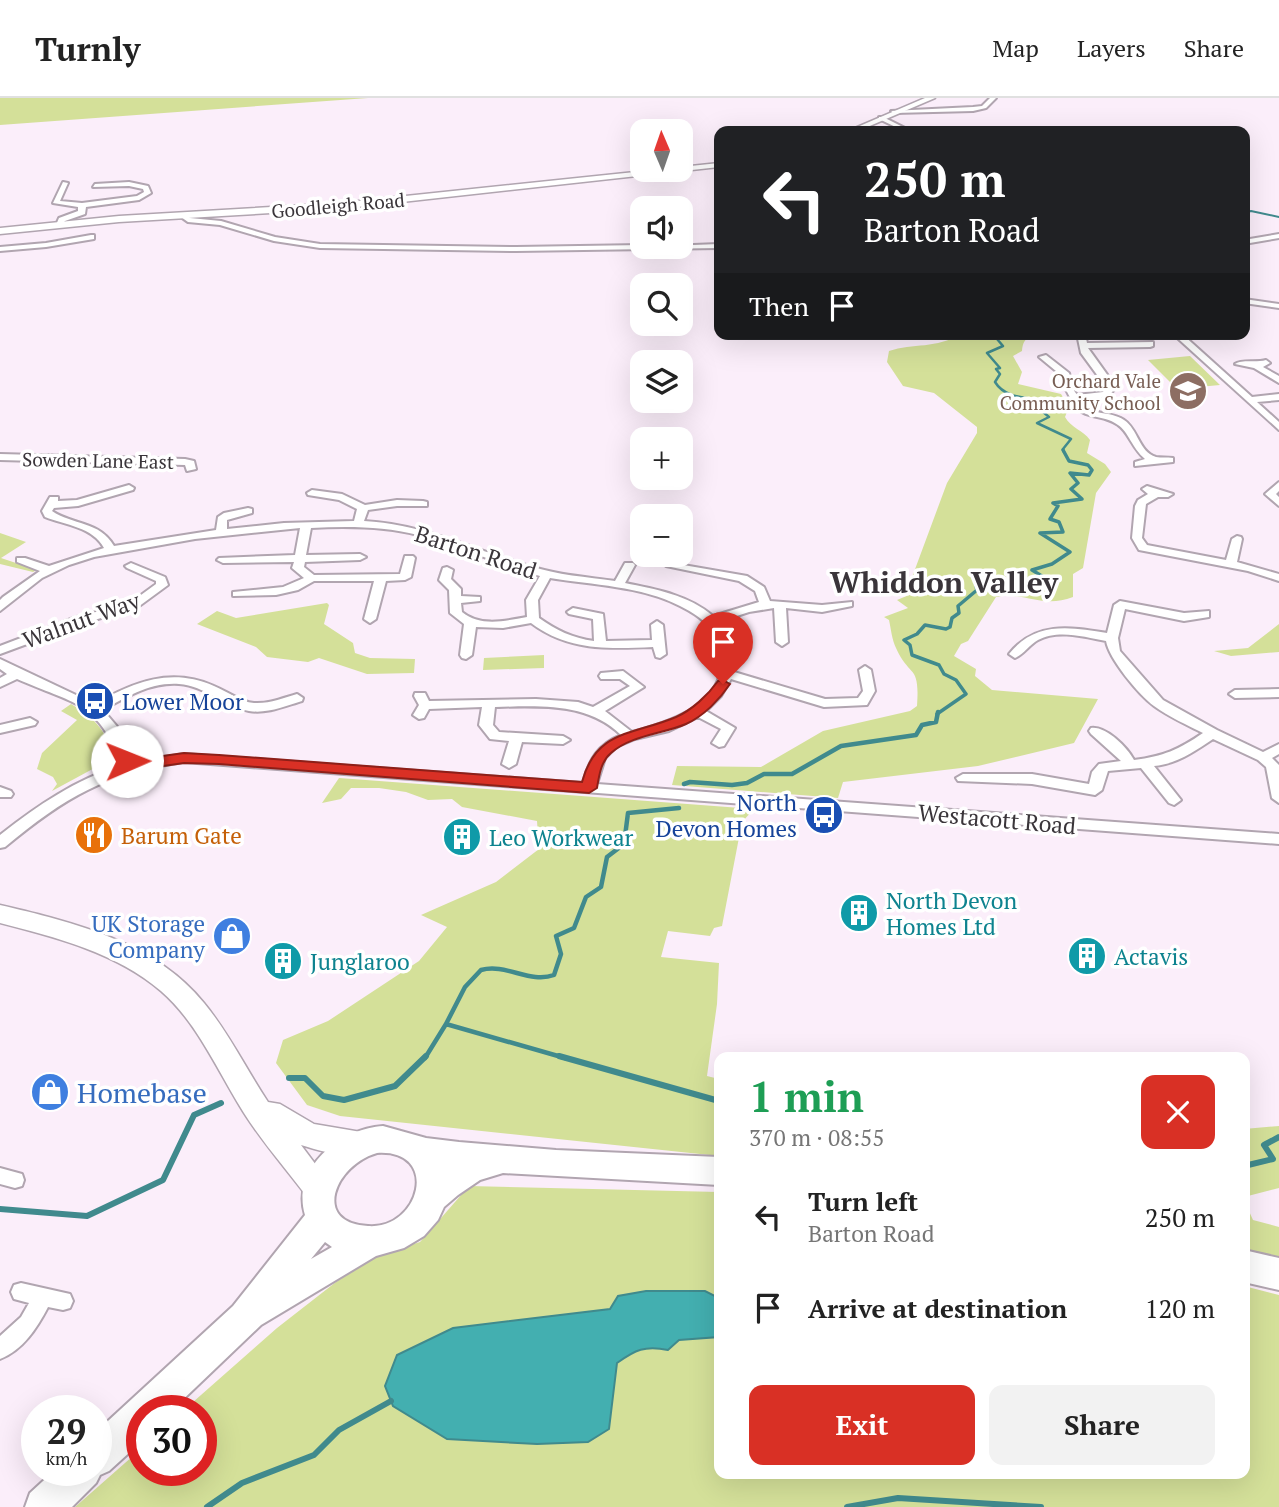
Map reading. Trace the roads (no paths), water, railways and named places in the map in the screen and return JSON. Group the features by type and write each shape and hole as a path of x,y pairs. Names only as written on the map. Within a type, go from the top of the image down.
{"highway":[{"path":"245,1318 321,1204 324,1174 334,1161 363,1143 386,1139 417,1149 506,1160 714,1171"},
{"path":"417,1149 427,1158 433,1170 433,1197"},
{"path":"162,1395 245,1318 370,1242 403,1233 422,1217 433,1197 453,1178 479,1165 506,1160"},
{"path":"321,1204 342,1236 370,1242"},
{"path":"1250,1267 1279,1274"},
{"path":"112,1443 126,1430"},
{"path":"44,1507 66,1486"}],"main road":[{"path":"0,914 71,934 124,955 156,973 184,999 209,1028 248,1096 321,1204"},
{"path":"248,1096 300,1134 316,1139 363,1143"}],"street":[{"path":"863,126 894,111 932,98"},
{"path":"894,111 973,109 984,107 993,98"},
{"path":"881,118 898,126"},
{"path":"693,168 714,166"},
{"name":"Goodleigh Road","path":"0,231 481,192 630,175"},
{"path":"65,183 56,203 82,205 139,198 148,193 148,189 143,186 117,181 95,186"},
{"path":"49,193 61,192"},
{"path":"60,225 63,219 82,212 82,205"},
{"path":"185,217 188,220 231,225 288,243 320,246 516,249 714,246"},
{"path":"1250,241 1279,236"},
{"path":"0,249 91,237"},
{"path":"1250,303 1279,306"},
{"path":"1077,402 1106,394 1111,387 1094,367 1082,340"},
{"path":"1183,340 1279,426"},
{"path":"1083,346 1152,344"},
{"path":"1042,362 1053,365 1066,375 1068,389 1087,413 1124,423 1138,448 1152,460"},
{"path":"1239,364 1256,366 1266,363"},
{"path":"1256,366 1279,380"},
{"path":"1250,400 1279,397"},
{"name":"Sowden Lane East","path":"0,457 185,462 190,463 191,469"},
{"path":"1139,464 1152,460 1169,460"},
{"path":"1279,485 1270,494 1279,503"},
{"path":"110,550 105,538 98,532 49,515 47,511 52,502 78,503 132,486"},
{"path":"1157,492 1142,502 1138,544 1149,550 1231,564 1279,578"},
{"path":"312,494 342,497 363,509 397,503 424,504"},
{"path":"358,525 363,509"},
{"path":"221,533 222,519 248,511"},
{"name":"Barton Road","path":"0,607 21,587 49,570 110,550 221,533 306,526 358,525 400,528 435,536 498,561 547,574 660,593 697,610 723,636 729,660 727,674"},
{"path":"306,526 298,568 311,578"},
{"path":"1231,564 1233,535 1251,541"},
{"path":"223,560 360,557"},
{"path":"237,594 284,592 298,588 311,578 405,577 409,558"},
{"path":"21,560 49,570"},
{"path":"618,586 629,565"},
{"name":"Walnut Way","path":"0,650 78,621 134,605 162,585 161,579 152,573 131,566"},
{"path":"686,567 743,578 760,589 766,605"},
{"path":"447,570 445,580 455,589 456,613 470,624 494,625 533,619 561,639 581,644 660,649 657,625"},
{"path":"533,619 532,600 547,574"},
{"path":"370,619 381,577"},
{"path":"455,600 476,600"},
{"path":"1206,613 1184,617 1121,601 1112,638 1114,651 1158,703 1263,757 1272,765 1279,798"},
{"path":"780,604 782,642"},
{"path":"710,621 766,605 780,604 819,610 848,604"},
{"path":"573,612 599,617 600,644"},
{"path":"466,655 470,624"},
{"path":"1016,657 1023,643 1043,631 1066,631 1112,638"},
{"path":"0,663 16,674 67,693 95,709 112,725 129,766"},
{"path":"589,788 595,763 606,749 630,737 672,725 697,710 715,695 727,674 824,703 862,702 869,691 865,670"},
{"path":"0,684 16,674"},
{"path":"595,711 638,687 623,675 606,676"},
{"path":"95,709 138,687 168,680 192,682 244,707 274,708 297,698"},
{"path":"1235,694 1279,693"},
{"path":"489,704 487,730 495,736 562,740"},
{"path":"422,705 564,704 595,711 621,727 630,737"},
{"path":"697,710 728,728 719,743"},
{"path":"0,729 30,722"},
{"path":"1096,731 1137,764 1174,800"},
{"path":"963,778 1032,779 1094,795 1099,772 1104,767 1137,764 1184,752 1212,733"},
{"path":"509,764 516,739"},
{"path":"1263,757 1279,748"},
{"name":"Westacott Road","path":"0,843 74,788 129,766 184,758 1279,839"},
{"path":"0,1349 52,1300 22,1292"}],"water":[{"path":"646,1291 705,1291 714,1296 714,1337 679,1340 668,1350 641,1350 617,1363 609,1429 588,1442 537,1444 447,1439 393,1406 385,1386 397,1355 453,1328 610,1309 618,1296"}],"waterway":[{"path":"1250,211 1279,217"},
{"path":"998,340 1003,346 987,353 1000,368 996,369 1000,374 995,382 1012,395 1048,402 1042,411 1049,417 1037,423 1071,439 1064,452"},
{"path":"938,714 966,694 956,680 944,674 939,665 912,655 910,645 904,640 917,634 925,625 946,629 950,627 952,618 959,613 958,606 977,590 975,582 979,580 1015,580 1038,589 1050,581 1032,570 1052,564 1070,552 1040,533 1063,532 1059,522 1050,519 1058,506 1053,503 1082,499 1071,489 1078,483 1070,473 1089,475 1092,470 1088,465 1069,461 1064,452"},
{"path":"684,784 690,782 732,785 747,783 764,774 792,774 841,746 916,735 922,725 936,722 938,714"},
{"path":"446,1024 465,987 481,970 500,969 536,977 554,975 561,954 556,936 574,928 586,897 601,887 607,857 624,844 628,813 679,808"},
{"path":"425,1058 446,1024"},
{"path":"446,1024 565,1058"},
{"path":"289,1078 305,1078 323,1096 344,1100 395,1086 426,1056"},
{"path":"559,1056 714,1100"},
{"path":"0,1209 87,1216 163,1180 194,1115 221,1103"},
{"path":"1250,1165 1273,1159 1264,1145 1279,1137"},
{"path":"207,1507 242,1483 314,1455 339,1430 391,1401"},
{"path":"847,1507 898,1498 1041,1507"}],"place":[{"name":"Orchard Vale Community School","path":"1188,391"},
{"name":"Lower Moor","path":"95,701"},
{"name":"North Devon Homes","path":"824,815"},
{"name":"Barum Gate","path":"94,835"},
{"name":"Leo Workwear","path":"462,837"},
{"name":"North Devon Homes Ltd","path":"859,913"},
{"name":"UK Storage Company","path":"232,936"},
{"name":"Actavis","path":"1087,956"},
{"name":"Junglaroo","path":"283,961"},
{"name":"Homebase","path":"50,1092"}],"district":[{"name":"Whiddon Valley","path":"944,582"}]}
